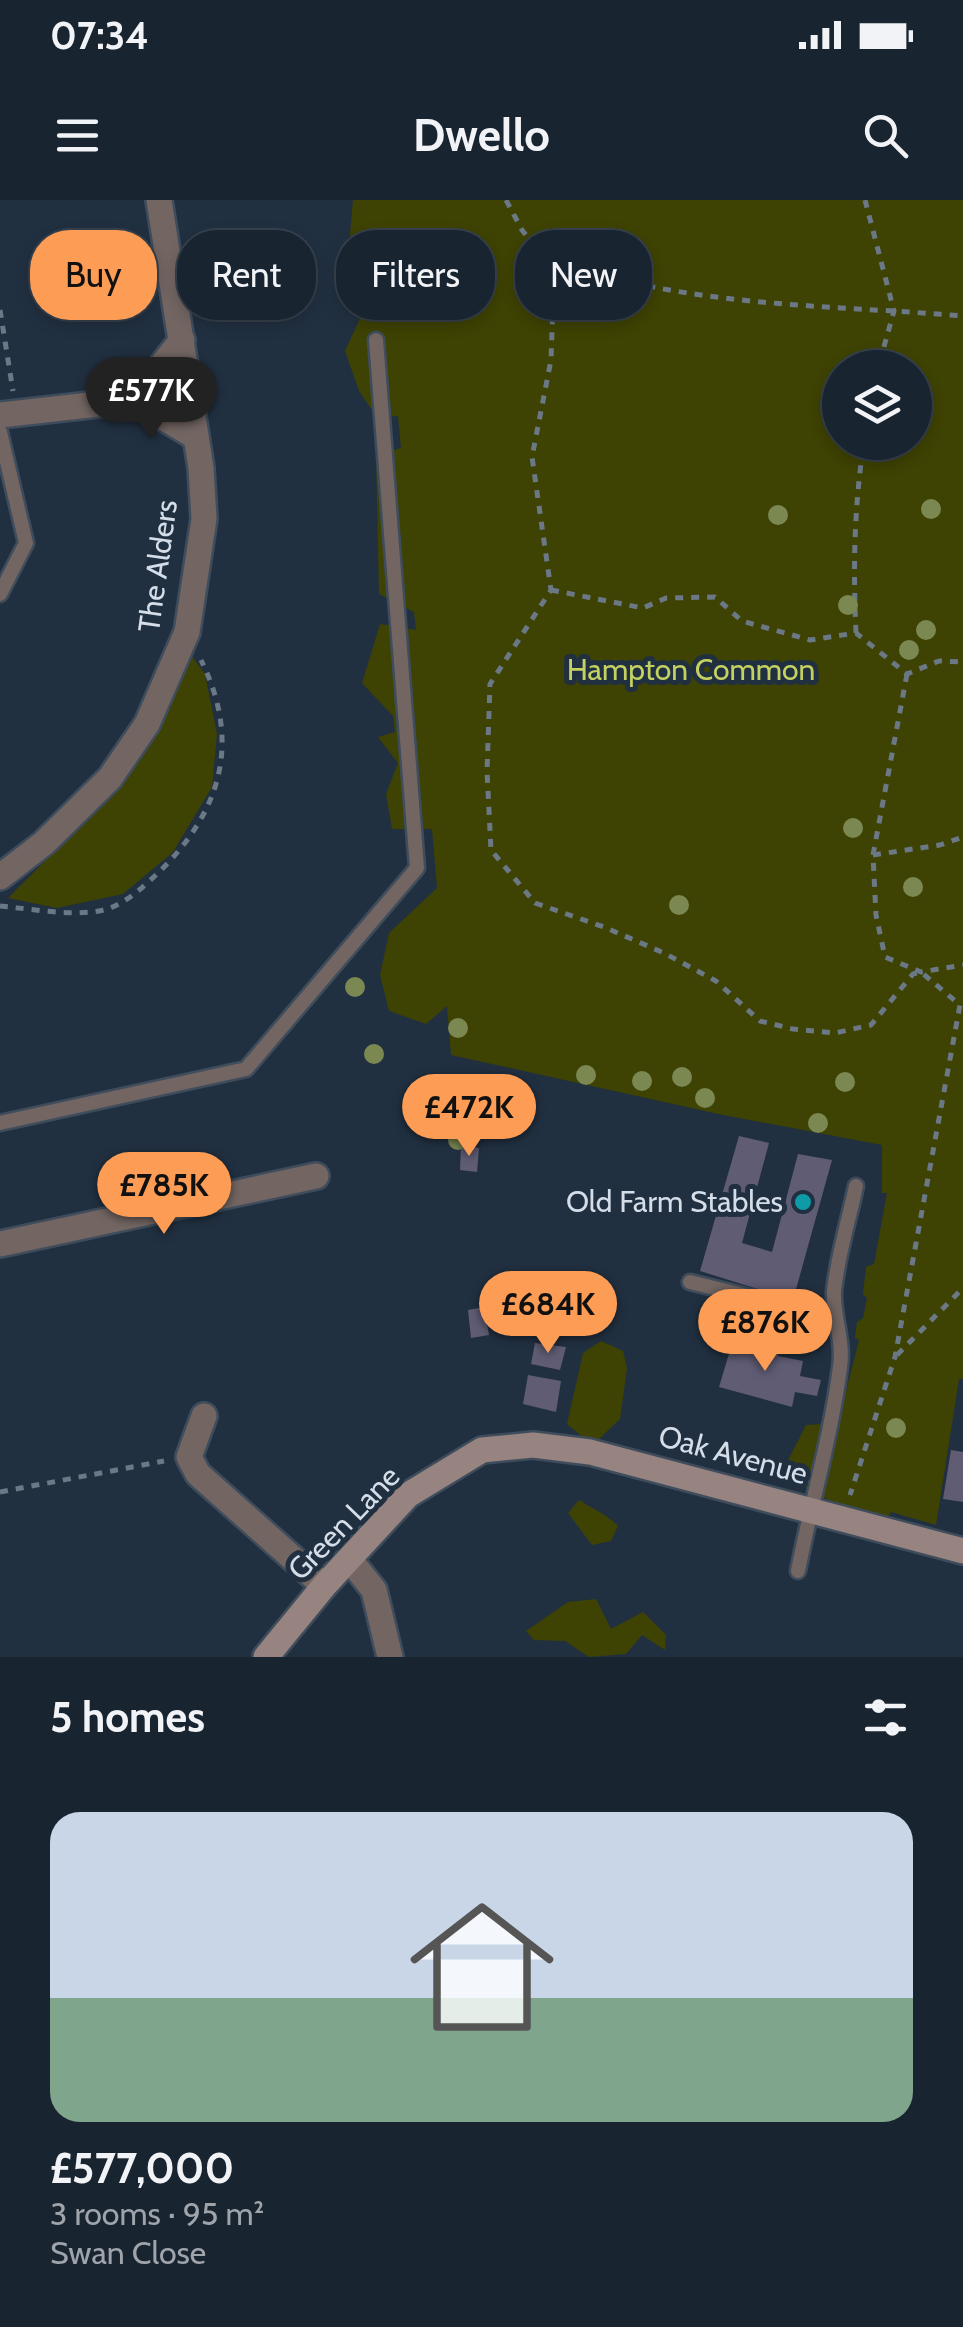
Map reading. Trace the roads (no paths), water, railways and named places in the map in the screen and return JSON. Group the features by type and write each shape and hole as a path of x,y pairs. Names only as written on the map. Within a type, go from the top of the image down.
{"street":[{"name":"The Alders","path":"0,877 44,843 110,778 146,724 186,632 204,519 196,437 159,200"},
{"path":"134,400 182,340"},
{"path":"5,420 134,400 196,437"},
{"path":"0,1244 316,1176"},
{"path":"204,1416 190,1457 198,1474 324,1586"},
{"name":"Oak Avenue","path":"482,1450 533,1445 590,1452 963,1551"},
{"name":"Green Lane","path":"266,1657 324,1586 408,1495 482,1450"},
{"path":"350,1560 374,1590 390,1657"}],"lane":[{"path":"0,1123 246,1069 417,868 376,340"},
{"path":"0,594 26,543 5,420"},
{"path":"798,1571 814,1510 841,1363 834,1286 856,1186"},
{"path":"690,1282 834,1318"}],"place":[{"name":"Old Farm Stables","path":"803,1202"}],"park label":[{"name":"Hampton Common","path":"691,670"}]}
